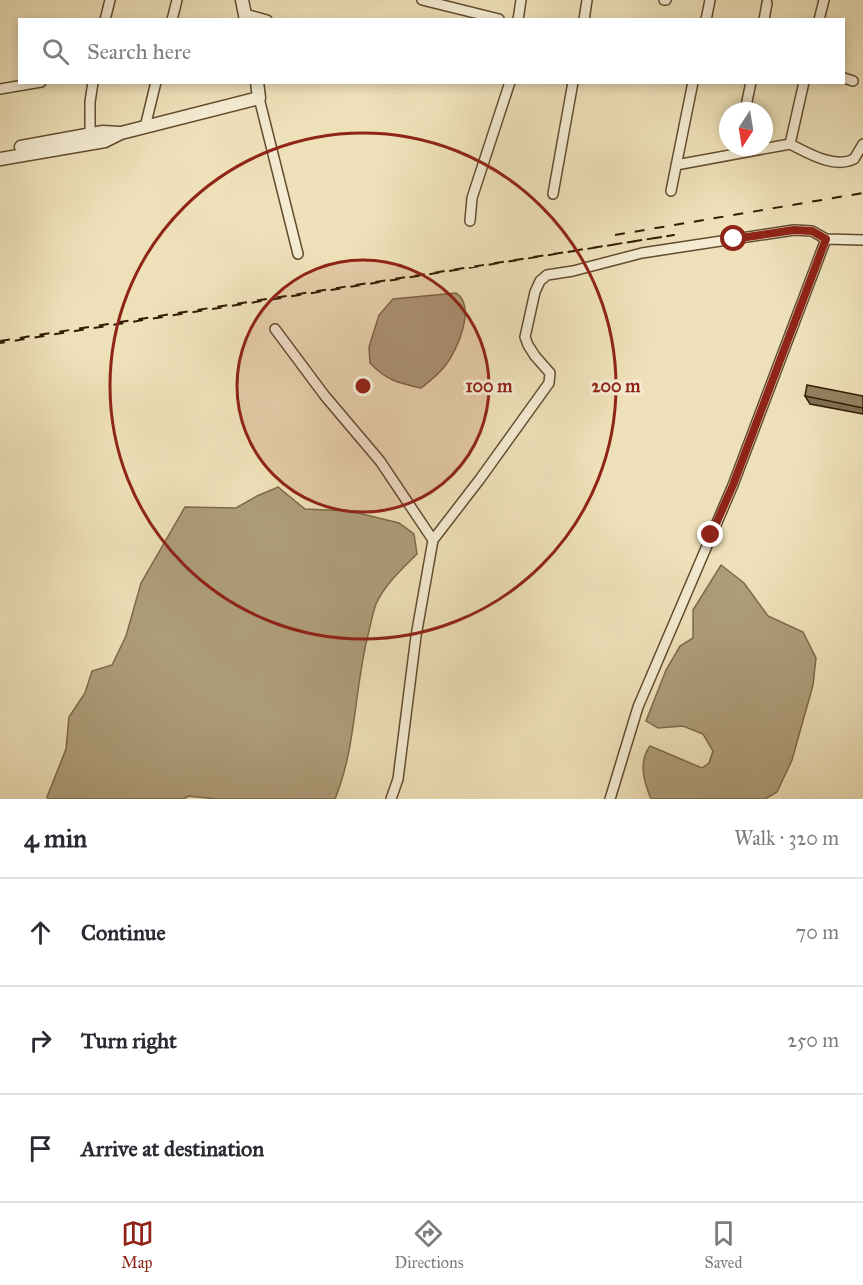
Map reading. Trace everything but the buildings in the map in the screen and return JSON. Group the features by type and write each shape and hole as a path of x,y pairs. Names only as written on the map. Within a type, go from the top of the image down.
{"street":[{"path":"106,18 110,0"},
{"path":"172,18 177,0"},
{"path":"242,0 245,17"},
{"path":"422,0 491,18"},
{"path":"518,18 521,0"},
{"path":"584,18 587,0"},
{"path":"706,18 710,0"},
{"path":"820,18 824,0"},
{"path":"764,18 767,3"},
{"path":"0,89 29,84"},
{"path":"90,139 93,84"},
{"path":"145,127 156,84"},
{"path":"257,84 298,254"},
{"path":"470,221 472,198 509,84"},
{"path":"553,194 573,84"},
{"path":"671,190 693,84"},
{"path":"747,102 751,84"},
{"path":"790,144 804,84"},
{"path":"0,151 90,139 105,141 121,133 259,98"},
{"path":"0,159 90,139"},
{"path":"773,146 790,144 818,157 838,162 854,159 863,144"},
{"path":"676,165 719,155"},
{"path":"391,799 398,779 416,636 433,540 549,383 550,373 535,356 525,337 535,292 540,281 547,275 573,271 642,253 794,230 812,231 826,239 863,240"},
{"path":"610,799 638,707 733,485 826,239"},
{"path":"275,329 325,396 380,461 433,540"}],"shaded area":[{"path":"456,293 462,299 465,308 463,329 450,359 431,380 421,388 406,384 387,377 370,363 369,347 379,315 393,299"},
{"path":"278,487 305,509 350,511 399,523 414,534 417,554 389,583 374,610 360,673 347,758 335,799 217,799 189,796 183,799 48,799 66,749 69,717 85,693 92,671 112,665 126,636 141,583 185,507 236,508"},
{"path":"721,565 744,583 768,616 803,632 816,658 813,685 792,760 777,792 765,799 651,799 644,779 643,765 650,746 702,768 709,763 713,751 703,734 683,726 658,728 646,721 666,670 680,646 693,638 693,610"}],"railway":[{"path":"615,235 863,193"},
{"path":"0,341 674,235 0,343"}],"route":[{"path":"711,535 733,485 826,239 812,231 794,230 734,239"}]}
